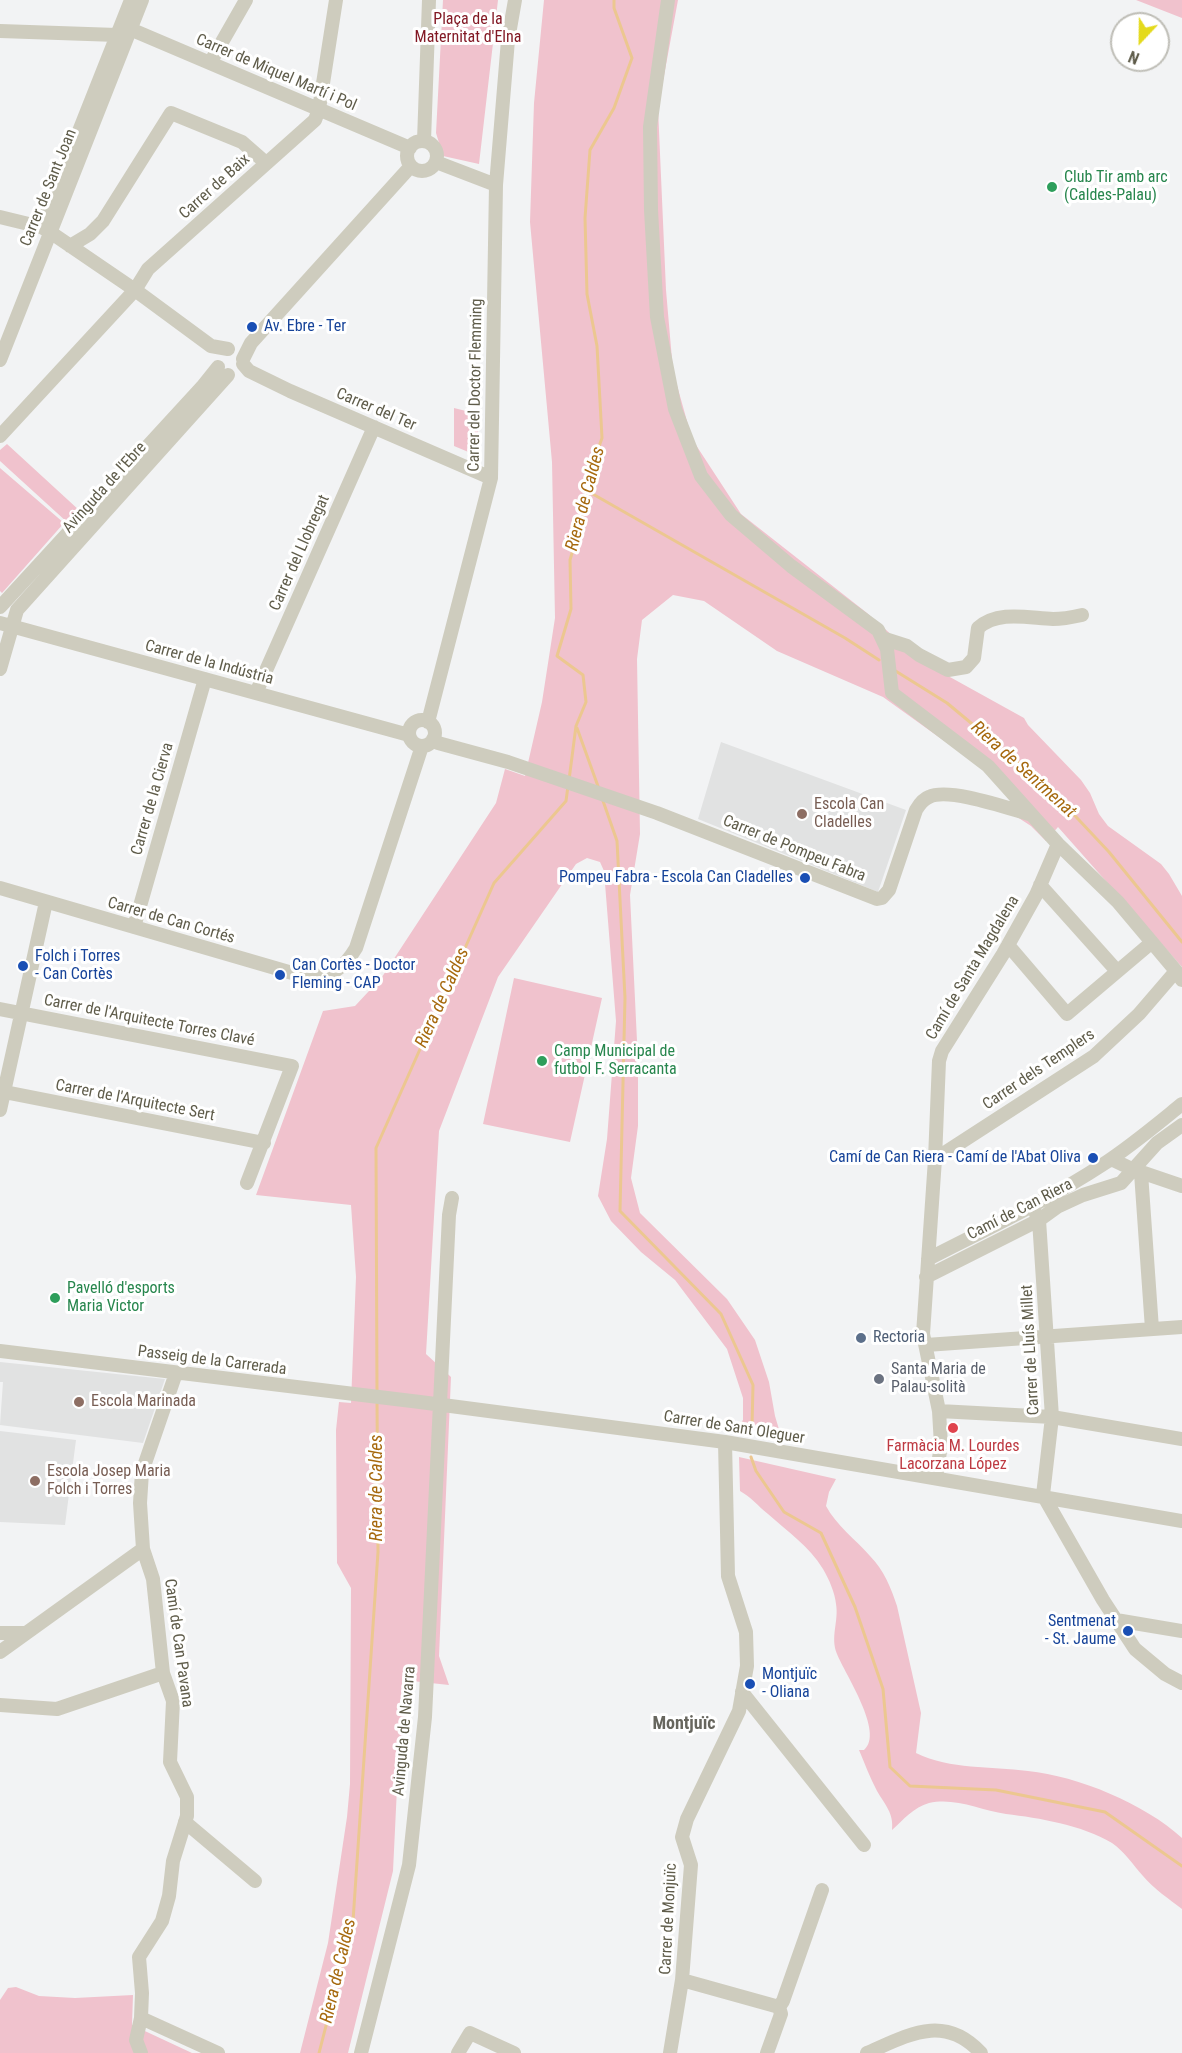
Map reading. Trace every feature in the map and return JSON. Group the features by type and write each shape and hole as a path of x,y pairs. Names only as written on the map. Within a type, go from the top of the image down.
{"street":[{"name":"Carrer de Sant Joan","path":"0,360 45,229 131,0"},
{"name":"Carrer de Sant Joan","path":"45,229 142,0"},
{"path":"210,63 246,0"},
{"path":"319,110 336,0"},
{"path":"424,141 429,0"},
{"name":"Carrer del Doctor Flemming","path":"428,722 491,478 496,185 508,40 515,0"},
{"path":"668,0 650,128 651,210 657,317 675,409 701,476 731,515 791,566 878,630 888,649 892,693 988,766 1058,844 1118,902 1179,976"},
{"path":"0,31 117,35 130,29"},
{"name":"Carrer de Miquel Martí i Pol","path":"130,29 410,148"},
{"name":"Carrer de Baix","path":"1,433 135,290 148,269 315,120 319,110"},
{"path":"70,246 90,234 103,221 171,113 242,142 266,163"},
{"path":"424,141 434,147 436,162 426,170 416,170 408,159 410,148 424,141"},
{"path":"436,162 496,185"},
{"name":"Avinguda de l'Ebre","path":"0,669 6,625 17,610 233,363 411,166"},
{"path":"0,217 45,229 135,290 233,363"},
{"name":"Avinguda de l'Ebre","path":"0,607 202,387 233,363"},
{"name":"Carrer del Ter","path":"233,363 491,478"},
{"name":"Carrer del Llobregat","path":"255,693 374,427"},
{"path":"882,638 907,646 948,670 966,667 974,658 978,628 984,622 997,617 1057,619 1082,615"},
{"name":"Carrer de la Indústria","path":"6,625 409,735"},
{"name":"Carrer de la Cierva","path":"134,927 205,679"},
{"path":"419,721 428,722 434,730 428,742 412,742 409,735 413,724 419,721"},
{"name":"Carrer de Pompeu Fabra","path":"428,742 508,762 657,813 877,899 882,898 889,890 916,810 930,796 977,799 1032,815"},
{"name":"Carrer de Can Cortés","path":"0,888 306,977 333,972 347,963 356,948 428,742"},
{"name":"Camí de Santa Magdalena","path":"936,1478 941,1445 939,1411 923,1334 939,1061 942,1051 1008,945 1040,885 1058,844"},
{"path":"1040,885 1117,971"},
{"path":"0,1110 2,1091 46,902"},
{"path":"1008,945 1067,1014 1151,943"},
{"name":"Carrer dels Templers","path":"935,1159 1094,1056 1179,976"},
{"name":"Carrer de l'Arquitecte Torres Clavé","path":"0,1009 292,1066 264,1143"},
{"name":"Carrer de l'Arquitecte Sert","path":"2,1091 264,1143"},
{"name":"Camí de Can Riera","path":"928,1258 1031,1205 1111,1159 1182,1104"},
{"name":"Camí de Can Riera","path":"926,1277 1040,1220 1057,1207 1083,1195 1122,1183 1137,1171 1157,1143 1182,1125"},
{"path":"248,1183 264,1143"},
{"path":"1111,1159 1137,1171 1182,1186"},
{"path":"1137,1171 1152,1329"},
{"name":"Avinguda de Navarra","path":"361,2053 409,1865 425,1717 439,1405 449,1215 452,1198"},
{"name":"Carrer de Lluís Millet","path":"1031,1205 1040,1220 1052,1416 1042,1496"},
{"path":"926,1345 1182,1327"},
{"name":"Passeig de la Carrerada","path":"0,1351 420,1402"},
{"name":"Camí de Can Pavana","path":"141,2053 136,2040 141,2018 142,1993 139,1957 162,1921 169,1896 173,1861 187,1816 187,1797 170,1762 173,1701 163,1673 153,1579 143,1549 140,1503 142,1472 176,1373"},
{"name":"Carrer de Sant Oleguer","path":"420,1402 725,1442 1182,1521"},
{"path":"939,1411 1052,1416 1182,1439"},
{"name":"Carrer de Monjuïc","path":"670,2053 682,1980 691,1865 682,1837 687,1819 739,1712 747,1666 746,1632 728,1576 725,1442"},
{"path":"1042,1496 1135,1649 1165,1674 1182,1683"},
{"path":"0,1652 143,1549"},
{"path":"1116,1620 1182,1631"},
{"path":"0,1633 25,1634"},
{"path":"0,1705 57,1708 163,1673"},
{"path":"742,1692 864,1845"},
{"path":"185,1822 255,1881"},
{"path":"767,2053 781,2014 779,2007 822,1890"},
{"path":"682,1980 779,2007"},
{"path":"141,2018 218,2053"},
{"path":"867,2053 916,2031 939,2030 972,2043 981,2053"},
{"path":"458,2053 470,2033 514,2053"}],"shaded area":[{"name":"Escola Can Cladelles","path":"721,742 906,810 878,892 698,819"},
{"name":"Escola Marinada","path":"0,1362 165,1379 143,1443 0,1425 3,1382 0,1382"},
{"name":"Escola Josep Maria Folch i Torres","path":"0,1431 76,1440 65,1525 0,1522"}],"green space":[{"name":"Plaça de la Maternitat d'Elna","path":"443,0 498,0 479,164 443,156 436,133"},
{"path":"544,0 678,0 658,108 666,290 673,371 692,439 741,514 867,613 921,661 1024,718 1081,780 1108,826 1161,864 1169,874 1182,896 1182,967 1058,827 1046,841 1031,826 1011,813 1011,798 986,771 883,697 777,651 704,601 673,595 642,620 637,659 640,834 630,895 638,1062 638,1126 631,1178 640,1213 727,1299 755,1340 769,1382 781,1436 738,1427 743,1420 743,1398 727,1349 675,1280 641,1252 611,1221 598,1196 607,1139 616,1021 604,871 600,862 587,858 576,864 498,977 439,1131 426,1354 451,1377 439,1656 449,1685 412,1681 397,1788 393,1871 348,2053 300,2053 328,1943 350,1784 351,1588 337,1563 336,1430 339,1402 351,1403 356,1277 351,1205 256,1195 323,1011 355,1006 382,977 496,803 505,769 525,776 542,702 555,618 552,462 530,222 534,103"},
{"path":"1136,0 1182,0 1182,18"},
{"path":"454,408 478,414 478,456 454,446"},
{"path":"7,444 80,511 68,523 0,461 0,450"},
{"path":"0,468 64,523 2,593 0,591"},
{"name":"Camp Municipal de futbol F. Serracanta","path":"514,978 602,998 570,1142 483,1124"},
{"path":"739,1457 836,1479 829,1492 826,1506 841,1526 875,1561 890,1586 897,1606 921,1713 916,1753 957,1765 1028,1771 1068,1779 1110,1794 1149,1814 1182,1838 1182,1909 1152,1885 1125,1854 1112,1843 1074,1827 958,1803 939,1802 918,1808 892,1830 890,1814 874,1786 859,1750 864,1750 869,1742 870,1731 867,1717 835,1648 837,1610 831,1586 823,1569 805,1546 740,1491"},
{"path":"16,1987 39,1996 75,1998 133,1995 132,2025 192,2053 0,2053 0,2000 8,1988"}],"waterway":[{"name":"Riera de Caldes","path":"569,780 576,726 586,702 583,675 557,656 571,609 570,560 588,498 584,489 602,438 597,346 587,294 585,218 590,150 614,108 632,58 614,8 614,0"},
{"name":"Riera de Sentmenat","path":"584,489 845,638 879,660"},
{"name":"Riera de Sentmenat","path":"894,670 947,703 1048,787 1109,852 1182,942"},
{"path":"577,728 599,789"},
{"name":"Riera de Caldes","path":"377,1393 376,1148 494,883 566,801 568,786"},
{"path":"602,798 617,841 625,998 620,1211 721,1314 753,1385 752,1427"},
{"name":"Riera de Caldes","path":"319,2053 353,1921 378,1552 377,1400"},
{"path":"751,1457 756,1471 784,1512 821,1533 855,1607 883,1689 890,1767 910,1786 996,1790 1105,1812 1182,1866"}],"place":[{"name":"Club Tir amb arc (Caldes-Palau)","path":"1052,187"},
{"name":"Av. Ebre - Ter","path":"252,327"},
{"name":"Escola Can Cladelles","path":"802,814"},
{"name":"Pompeu Fabra - Escola Can Cladelles","path":"805,878"},
{"name":"Folch i Torres - Can Cortès","path":"23,966"},
{"name":"Can Cortès - Doctor Fleming - CAP","path":"280,975"},
{"name":"Camp Municipal de futbol F. Serracanta","path":"542,1061"},
{"name":"Camí de Can Riera - Camí de l'Abat Oliva","path":"1093,1158"},
{"name":"Pavelló d'esports Maria Victor","path":"55,1298"},
{"name":"Rectoria","path":"861,1338"},
{"name":"Santa Maria de Palau-solità","path":"879,1379"},
{"name":"Escola Marinada","path":"79,1402"},
{"name":"Farmàcia M. Lourdes Lacorzana López","path":"953,1428"},
{"name":"Escola Josep Maria Folch i Torres","path":"35,1481"},
{"name":"Sentmenat - St. Jaume","path":"1128,1631"},
{"name":"Montjuïc - Oliana","path":"750,1684"}],"district":[{"name":"Montjuïc","path":"684,1724"}]}
